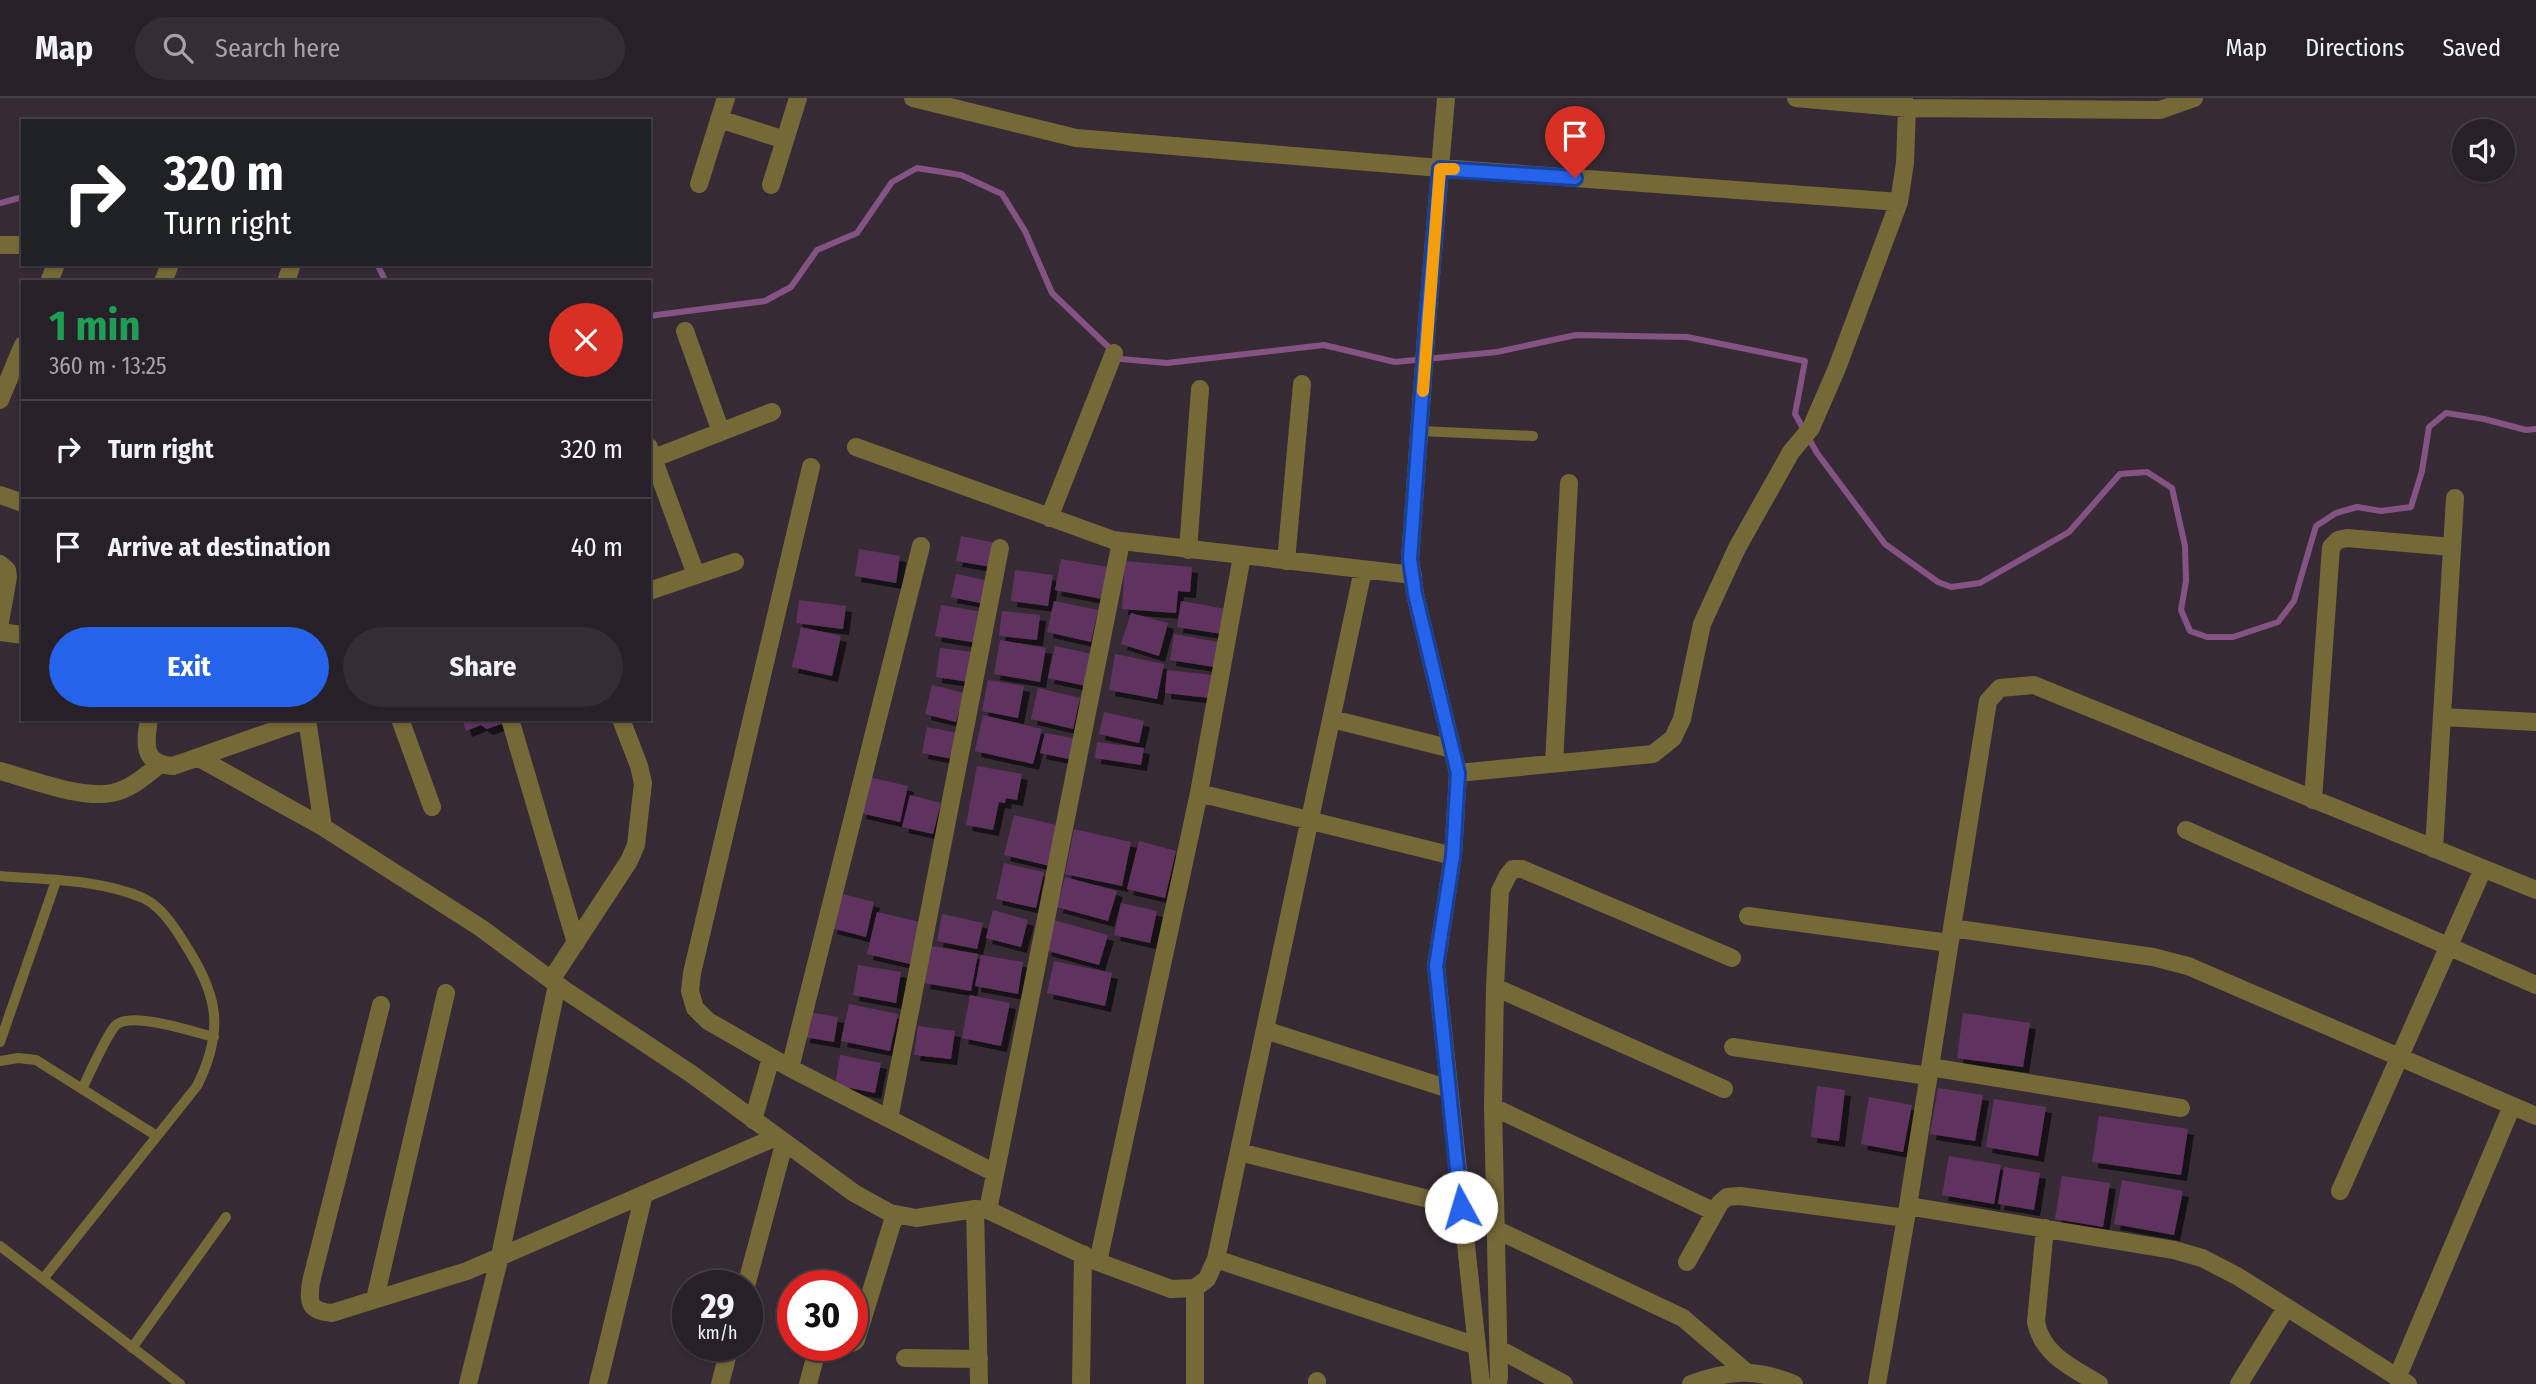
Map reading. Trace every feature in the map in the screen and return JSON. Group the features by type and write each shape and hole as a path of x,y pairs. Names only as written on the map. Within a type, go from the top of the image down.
{"street":[{"path":"699,184 726,98"},
{"path":"771,185 798,98"},
{"path":"913,98 973,106 1076,138 1440,169 1899,202"},
{"path":"1446,98 1410,559 1415,594 1458,773 1453,856 1436,966 1481,1384"},
{"path":"1796,98 2160,110 2194,98"},
{"path":"1458,773 1653,754 1673,738 1682,719 1702,624 1737,548 1791,452 1811,428 1837,369 1899,202 1905,163 1905,103"},
{"path":"719,119 785,140"},
{"path":"0,245 21,245"},
{"path":"685,331 721,432"},
{"path":"0,400 21,350"},
{"path":"1049,518 1114,353"},
{"path":"1286,561 1302,384"},
{"path":"1188,550 1200,389"},
{"path":"696,575 651,455 772,412"},
{"path":"856,447 1049,518 1121,541 1413,576"},
{"path":"811,467 692,973 690,991 695,1008 708,1021 789,1068 995,1173"},
{"path":"1554,763 1569,483"},
{"path":"0,495 21,502"},
{"path":"2434,849 2455,498"},
{"path":"2314,800 2331,547 2338,540 2347,538 2452,547"},
{"path":"979,1384 981,1209 995,1173 1121,541"},
{"path":"789,1068 921,546"},
{"path":"889,1119 1000,548"},
{"path":"1081,1384 1091,1258 1199,793 1242,556"},
{"path":"651,590 735,562"},
{"path":"0,564 7,570 8,577 0,622"},
{"path":"199,758 323,827 481,928 554,983 690,1073 854,1193 895,1214 916,1218 981,1209 1091,1258 1171,1289 1195,1288 1206,1279 1216,1259 1363,570"},
{"path":"0,632 21,635"},
{"path":"1877,1384 1988,701 2000,688 2034,685 2536,890"},
{"path":"2442,716 2536,722"},
{"path":"1332,719 1452,749"},
{"path":"149,721 146,743 149,755 159,765 173,766 301,721"},
{"path":"307,721 323,827"},
{"path":"401,721 432,807"},
{"path":"511,721 576,943"},
{"path":"468,1384 500,1256 554,983 576,943 629,861 636,845 643,783 622,721"},
{"path":"0,772 91,794 114,792 137,783 159,765"},
{"path":"1199,793 1453,856"},
{"path":"2186,830 2536,985"},
{"path":"1498,1384 1493,1107 1494,987 1500,891 1508,875 1513,869 1522,869 1732,958"},
{"path":"2340,1191 2483,869"},
{"path":"1748,916 2169,960 2536,1116"},
{"path":"1494,987 1724,1089"},
{"path":"375,1299 446,993"},
{"path":"381,1005 309,1296 312,1306 319,1312 332,1313 467,1271 644,1194 780,1140"},
{"path":"1265,1030 1449,1089"},
{"path":"1733,1047 2181,1108"},
{"path":"753,1120 771,1058"},
{"path":"1687,1262 1715,1212 1727,1197 1907,1212 2045,1228 2174,1250 2202,1258 2237,1276 2402,1381 2512,1106"},
{"path":"1493,1107 1715,1212"},
{"path":"750,1270 780,1140"},
{"path":"1239,1152 1461,1207"},
{"path":"598,1384 644,1194"},
{"path":"868,1301 895,1214"},
{"path":"2045,1228 2036,1322 2038,1332 2046,1348 2056,1357 2099,1384"},
{"path":"1497,1230 1683,1318 1745,1371"},
{"path":"1216,1259 1477,1346"},
{"path":"1195,1288 1195,1384"},
{"path":"2239,1384 2286,1308"},
{"path":"1499,1349 1564,1384"},
{"path":"905,1358 979,1359"},
{"path":"720,1384 726,1361"},
{"path":"808,1384 814,1361"},
{"path":"1691,1384 1714,1375 1745,1371 1775,1376 1794,1384"}],"lane":[{"path":"1420,431 1533,436"},
{"path":"0,876 114,887 147,900 174,927 198,964 214,1004 214,1037 209,1063 197,1086 43,1279"},
{"path":"0,1042 56,881"},
{"path":"82,1089 115,1025 127,1019 143,1020 214,1037"},
{"path":"0,1061 18,1058 36,1060 157,1136"},
{"path":"132,1348 226,1217"},
{"path":"0,1246 180,1384"}],"building":[{"path":"961,536 996,543 991,567 956,561"},
{"path":"859,549 900,556 896,583 855,576"},
{"path":"1061,559 1108,567 1102,599 1055,590"},
{"path":"1125,561 1192,567 1190,592 1178,591 1176,613 1122,609"},
{"path":"1015,570 1053,575 1048,606 1011,601"},
{"path":"956,574 989,581 985,604 951,597"},
{"path":"799,600 846,606 843,629 796,623"},
{"path":"1054,601 1098,610 1091,642 1047,632"},
{"path":"1181,601 1226,609 1222,634 1177,627"},
{"path":"941,605 982,612 977,643 935,636"},
{"path":"1002,611 1040,615 1037,640 999,636"},
{"path":"1131,613 1168,623 1159,656 1121,644"},
{"path":"801,627 841,636 832,676 792,667"},
{"path":"1174,634 1218,642 1214,667 1170,660"},
{"path":"1000,640 1046,648 1040,682 994,674"},
{"path":"1055,646 1092,654 1086,686 1048,678"},
{"path":"940,648 973,652 969,682 936,677"},
{"path":"1115,654 1164,664 1157,699 1109,690"},
{"path":"1167,670 1211,675 1209,698 1165,693"},
{"path":"988,680 1024,686 1018,718 982,711"},
{"path":"932,685 964,693 956,722 925,714"},
{"path":"1038,688 1080,698 1073,729 1031,719"},
{"path":"1104,712 1144,721 1139,743 1099,734"},
{"path":"983,715 1042,729 1033,764 975,751"},
{"path":"463,721 500,721 501,724 487,729 481,725 466,731"},
{"path":"927,727 957,733 952,759 922,753"},
{"path":"1045,733 1077,739 1073,760 1040,753"},
{"path":"1097,742 1144,748 1141,765 1095,758"},
{"path":"977,766 1022,774 1017,800 1006,798 1005,803 999,802 993,830 966,825"},
{"path":"869,777 908,786 900,822 860,813"},
{"path":"910,795 941,803 933,834 902,827"},
{"path":"1014,815 1060,826 1050,866 1004,855"},
{"path":"1074,829 1131,842 1122,886 1065,874"},
{"path":"1139,841 1176,851 1165,898 1127,889"},
{"path":"1004,863 1044,872 1036,908 996,899"},
{"path":"1065,877 1117,891 1108,921 1057,907"},
{"path":"839,893 874,902 866,937 831,928"},
{"path":"1121,903 1157,911 1150,943 1114,935"},
{"path":"993,910 1028,920 1021,947 986,938"},
{"path":"877,912 920,922 910,964 867,954"},
{"path":"942,914 983,923 977,949 937,941"},
{"path":"1053,920 1108,935 1099,965 1045,950"},
{"path":"931,946 978,954 971,991 924,983"},
{"path":"981,955 1023,962 1018,994 975,986"},
{"path":"1054,961 1112,973 1105,1006 1047,993"},
{"path":"858,965 901,972 896,1003 853,995"},
{"path":"970,995 1010,1003 1001,1046 962,1038"},
{"path":"849,1004 898,1014 890,1051 841,1041"},
{"path":"808,1012 838,1017 834,1042 804,1037"},
{"path":"1963,1013 2030,1023 2023,1067 1957,1058"},
{"path":"918,1026 955,1031 951,1059 914,1055"},
{"path":"840,1055 881,1063 875,1093 835,1085"},
{"path":"1817,1086 1845,1090 1839,1141 1811,1137"},
{"path":"1938,1088 1983,1095 1975,1141 1930,1134"},
{"path":"1869,1097 1912,1105 1903,1152 1861,1144"},
{"path":"1994,1099 2046,1107 2038,1156 1986,1147"},
{"path":"2099,1116 2188,1129 2181,1175 2092,1162"},
{"path":"1949,1156 2001,1165 1994,1204 1942,1195"},
{"path":"2004,1167 2040,1173 2034,1210 1998,1204"},
{"path":"2062,1176 2110,1183 2103,1227 2055,1219"},
{"path":"2122,1180 2183,1191 2174,1235 2114,1224"}],"waterway":[{"path":"651,316 765,301 791,287 817,250 857,233 892,182 917,168 961,175 1002,194 1025,231 1052,293 1121,359 1167,363 1324,345 1395,362 1497,352 1576,335 1687,337 1805,361 1795,414 1817,453 1885,544 1938,582 1951,587 1980,583 2069,532 2120,474 2147,472 2172,488 2185,546 2186,581 2181,610 2190,631 2207,637 2233,637 2278,622 2294,601 2316,526 2336,513 2357,507 2381,511 2411,507 2422,471 2429,427 2446,413 2526,430 2536,429"},
{"path":"0,203 21,198"},
{"path":"378,266 385,280"}],"slow traffic":[{"path":"1423,391 1440,169 1454,169"}],"route":[{"path":"1461,1207 1436,966 1453,856 1458,773 1415,594 1410,559 1440,169 1575,178"}]}
